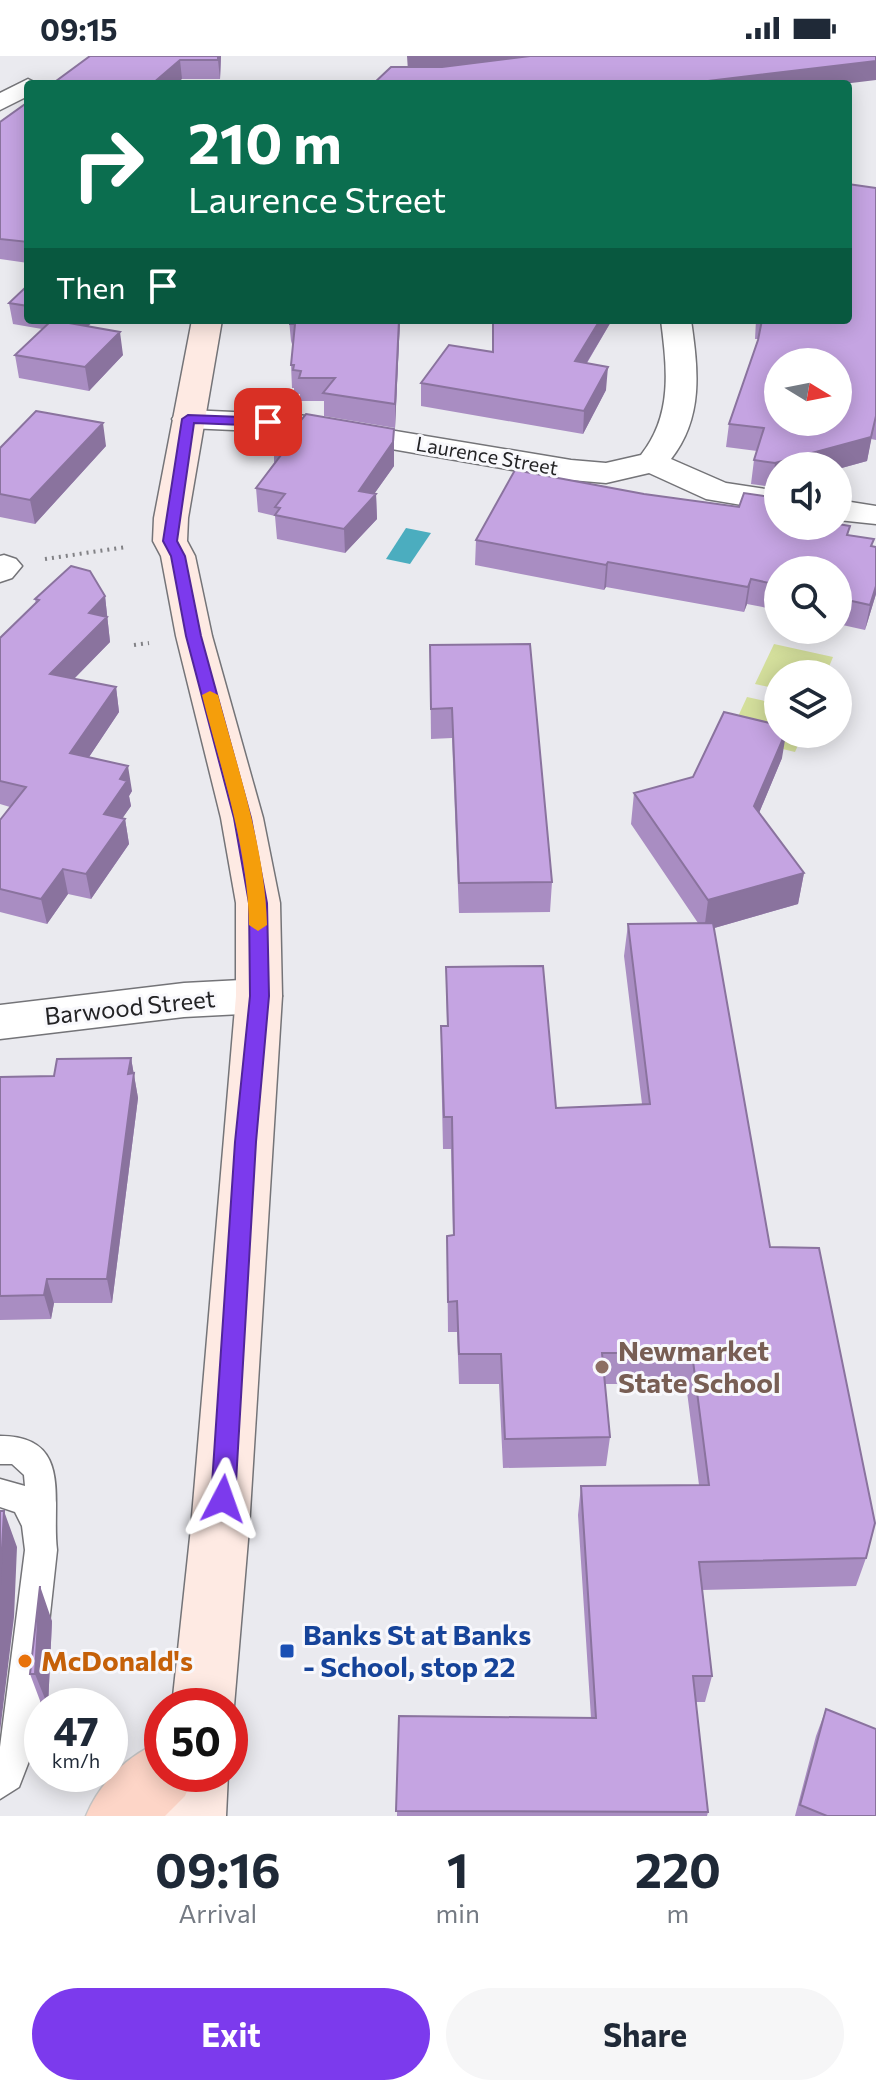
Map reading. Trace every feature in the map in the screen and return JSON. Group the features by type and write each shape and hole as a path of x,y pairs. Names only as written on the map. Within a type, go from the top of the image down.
{"main road":[{"path":"205,1688 222,1514 246,1142 259,996 258,903 242,818 194,636 178,556 170,541 206,324"},
{"path":"119,1816 144,1791"},
{"path":"193,1816 195,1792"}],"street":[{"path":"0,82 24,85"},
{"path":"0,103 24,88"},
{"path":"677,324 683,371 682,394 668,444 652,462 718,492 764,499"},
{"name":"Laurence Street","path":"188,419 299,424 571,470 606,473 652,462"},
{"path":"852,512 872,515"},
{"name":"Barwood Street","path":"0,1022 184,1000 259,996"}],"lane":[{"path":"0,1450 18,1450 39,1468 42,1495 38,1524 41,1550 19,1743 7,1775 0,1781"},
{"path":"0,1493 26,1501 38,1524"}],"path":[{"path":"2,568 135,546"}],"green space":[{"path":"774,644 833,657 832,660 766,660"},
{"path":"764,665 764,686 755,684"},
{"path":"747,697 764,701 764,744 729,736"}],"water":[{"path":"406,528 431,533 410,564 386,559"}],"building":[{"path":"90,56 218,56 218,60 180,60 157,80 57,80"},
{"path":"530,56 876,56 876,61 717,80 377,80 391,67 442,67"},
{"path":"24,105 24,242 0,239 0,122"},
{"path":"852,185 876,188 876,416 871,437 816,452 764,452 764,461 754,460 764,428 729,424 761,324 852,324"},
{"path":"24,289 24,305 9,303"},
{"path":"48,324 75,324 120,332 85,367 15,355"},
{"path":"295,324 399,324 395,404 323,393 335,378 299,378 301,371 293,370 294,365 291,365"},
{"path":"493,324 598,324 575,361 608,367 584,411 421,383 449,345 493,352"},
{"path":"36,411 103,423 30,500 0,494 0,448"},
{"path":"306,414 394,429 393,442 359,491 376,494 344,529 275,515 280,508 275,507 285,494 256,488 281,455 274,453"},
{"path":"515,470 644,494 739,507 744,493 764,496 764,540 852,540 852,536 874,539 871,546 876,547 876,586 870,605 852,601 852,556 764,556 764,582 751,579 748,587 608,562 606,565 476,540"},
{"path":"71,566 90,571 105,596 89,613 107,617 50,674 116,687 70,753 128,766 120,779 127,781 104,814 125,819 86,874 63,869 41,899 0,889 0,820 26,787 0,781 0,638 39,600 35,599"},
{"path":"530,644 552,882 459,883 452,708 431,709 430,645"},
{"path":"724,712 764,722 764,748 779,748 754,806 804,873 708,900 634,793 693,777"},
{"path":"713,923 770,1247 819,1248 875,1523 866,1558 699,1562 712,1676 693,1676 708,1812 396,1811 399,1716 596,1718 581,1486 709,1485 692,1353 602,1353 610,1437 505,1439 501,1354 459,1354 457,1301 448,1302 447,1236 454,1235 452,1117 444,1117 441,1026 448,1026 446,967 543,966 556,1108 650,1104 628,924"},
{"path":"131,1058 128,1074 134,1073 107,1279 47,1279 44,1295 0,1296 0,1077 54,1076 57,1059"},
{"path":"0,1511 4,1511 0,1585"},
{"path":"40,1586 35,1674 30,1674"},
{"path":"826,1709 876,1729 876,1816 827,1816 800,1805"}],"slow traffic":[{"path":"210,695 242,818 258,903 258,925"}],"place":[{"name":"Newmarket State School","path":"602,1367"},
{"name":"Banks St at Banks - School, stop 22","path":"287,1651"},
{"name":"McDonald's","path":"25,1661"}],"route":[{"path":"223,1499 246,1142 259,996 258,903 242,818 194,636 178,556 170,541 188,419 268,422"}]}
